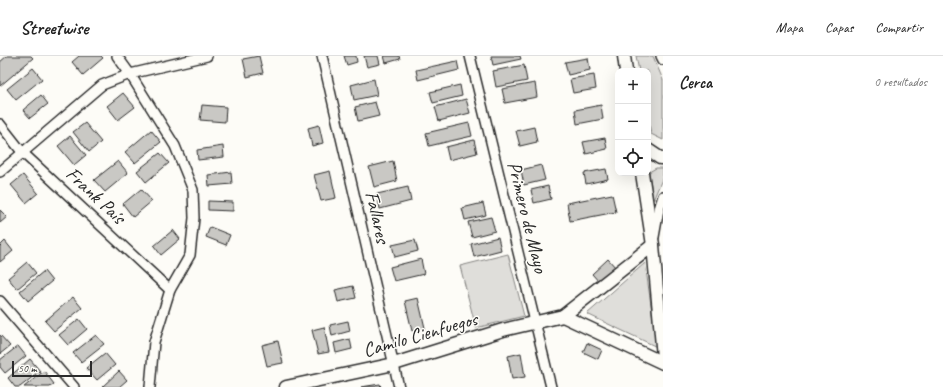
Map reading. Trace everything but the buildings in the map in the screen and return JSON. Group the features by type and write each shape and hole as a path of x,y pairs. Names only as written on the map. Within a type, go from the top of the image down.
{"main road":[{"path":"624,56 626,68"},
{"path":"651,152 660,158 663,158"},
{"path":"642,176 653,245 663,357"},
{"path":"653,245 563,316 663,363"},
{"name":"Camilo Cienfuegos","path":"286,387 394,364 503,330 563,316"}],"street":[{"path":"117,56 175,146 193,190 194,218 190,255 170,290 154,342 150,387"},
{"path":"0,172 102,85 130,74 207,56"},
{"name":"Fallares","path":"322,56 399,387"},
{"name":"Primero de Mayo","path":"470,56 551,387"},
{"path":"661,56 663,60"},
{"name":"Frank País","path":"0,124 22,152 170,290"},
{"path":"653,245 659,209 663,196"},
{"path":"0,301 74,387"}],"shaded area":[{"path":"636,56 653,56 663,80 663,140 651,134 651,68 638,68"},
{"path":"656,168 663,168 663,177 653,200 650,176 651,176 651,171"},
{"path":"508,254 524,316 476,328 460,266"},
{"path":"645,263 657,347 587,314"}]}
